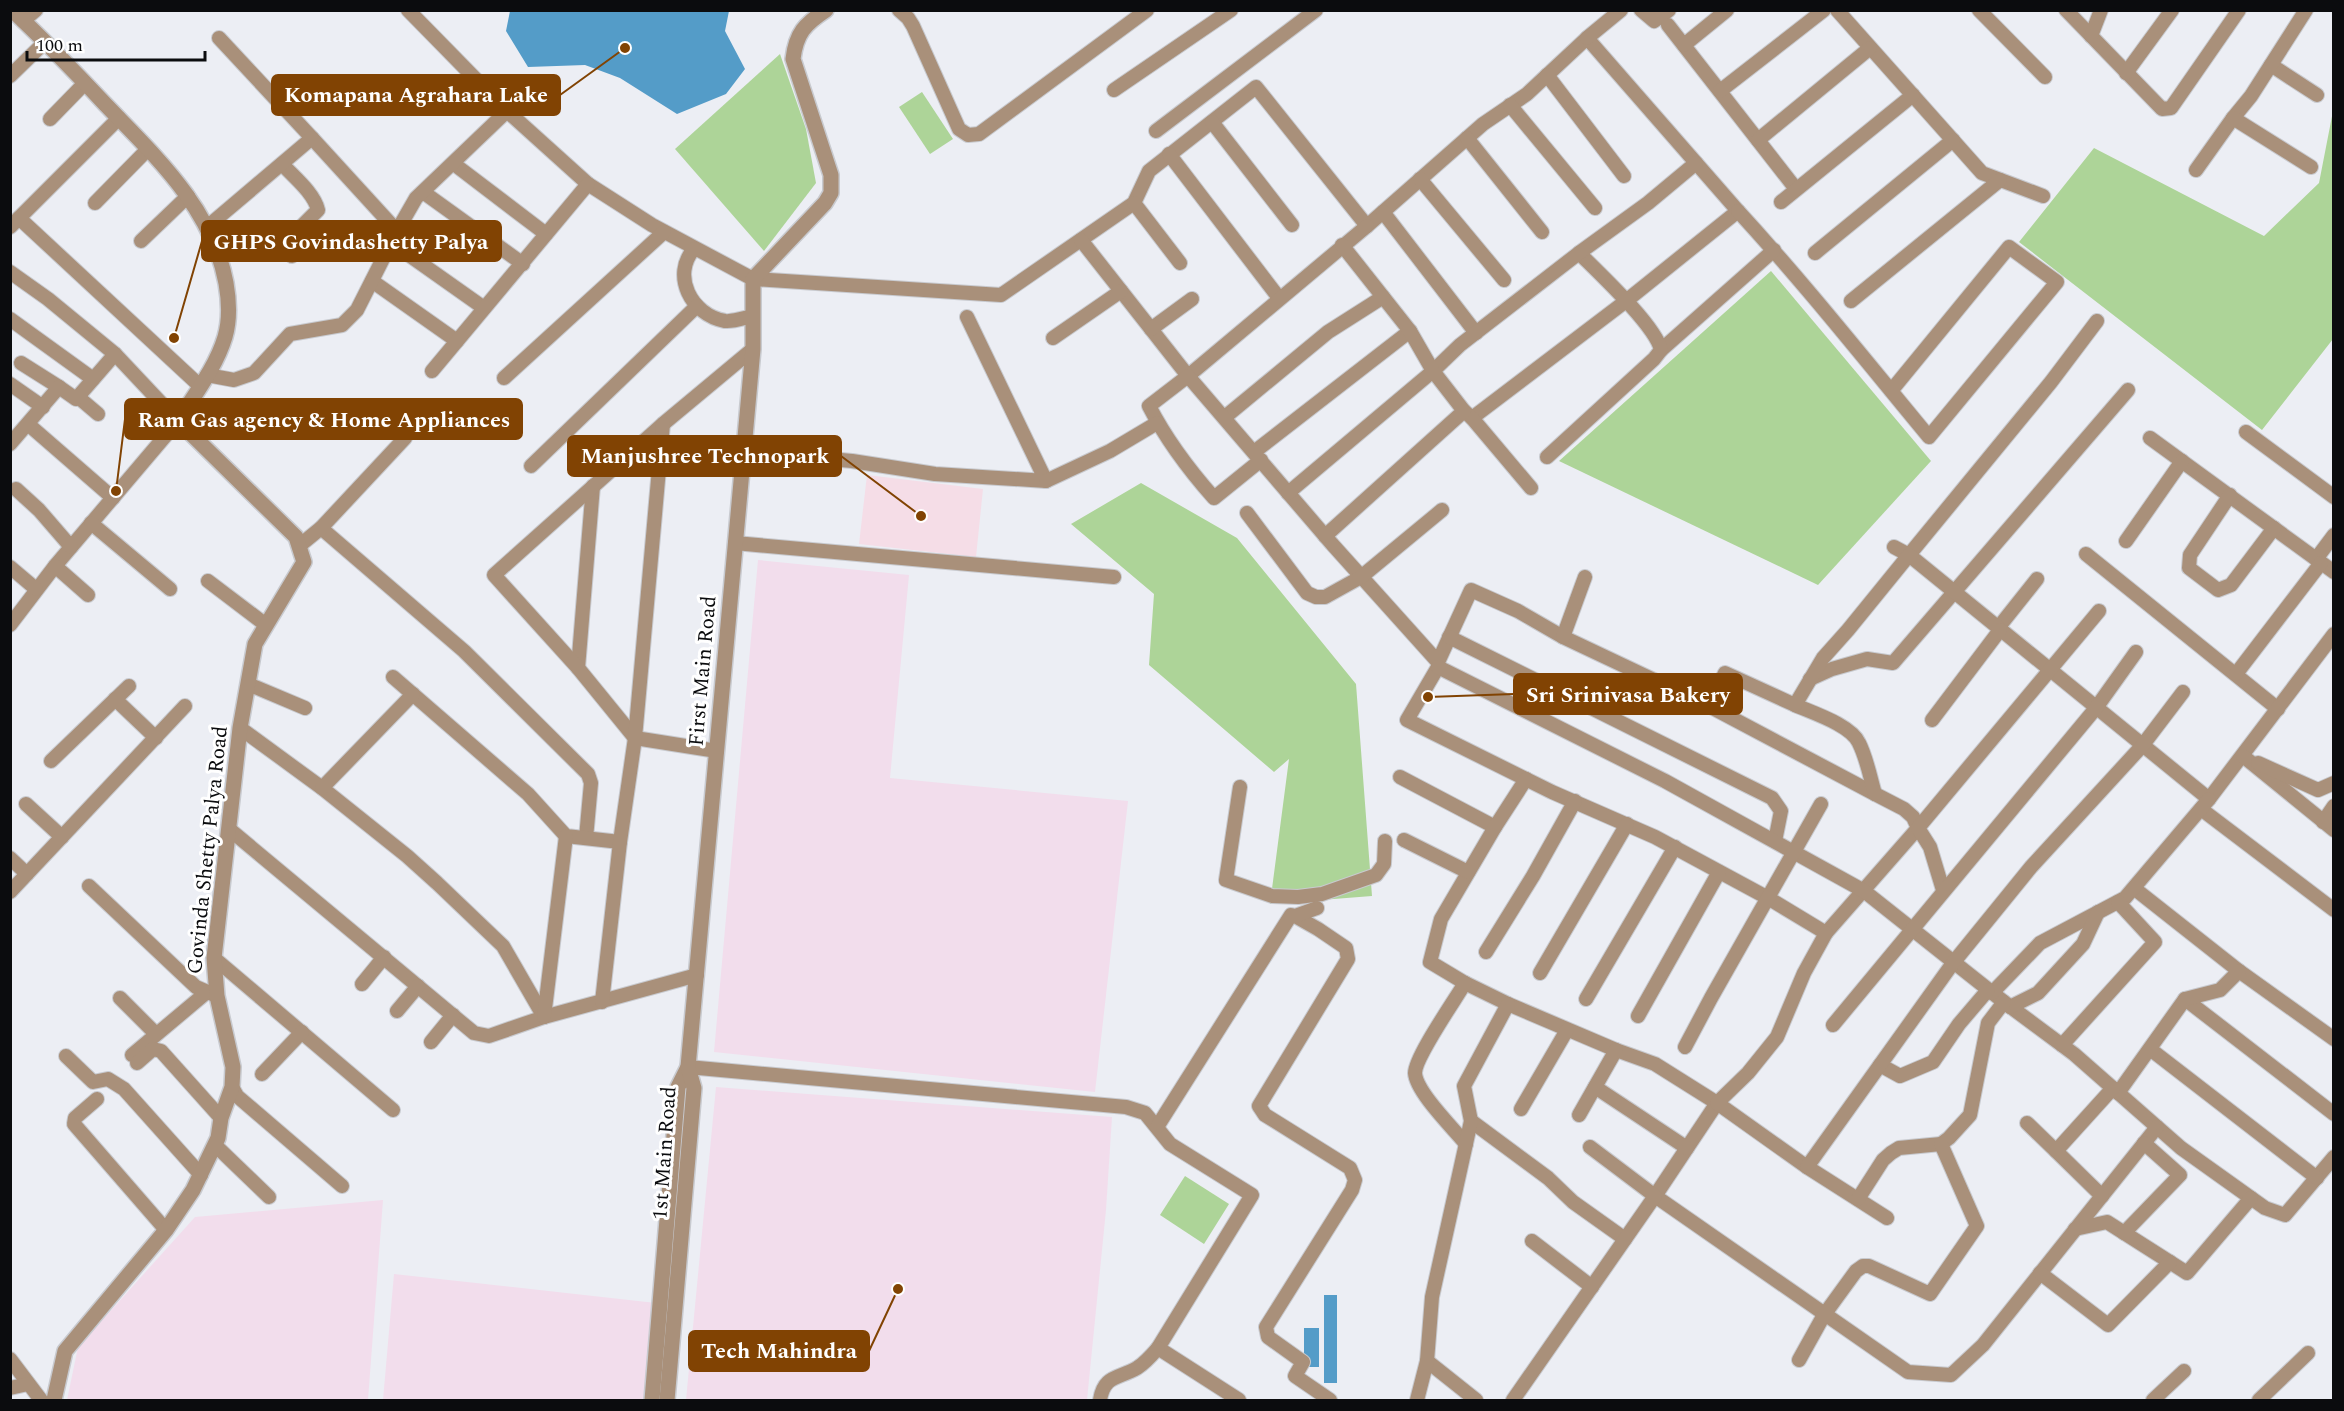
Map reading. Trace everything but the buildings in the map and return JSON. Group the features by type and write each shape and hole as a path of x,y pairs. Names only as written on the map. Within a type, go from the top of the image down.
{"street":[{"path":"10,625 36,588 178,420 203,381 225,337 229,308 221,262 207,227 188,196 148,149 18,16 36,10"},
{"path":"408,10 507,111 588,184 693,249 753,279 1000,295 1134,203 1149,171 1257,87 1367,226"},
{"path":"753,279 825,203 831,193 831,175 793,58 795,41 808,22 826,10"},
{"path":"899,10 913,26 958,129 968,135 979,134 1143,12"},
{"path":"1114,90 1231,10"},
{"path":"1156,131 1316,10"},
{"path":"1410,331 1258,456 1214,498 1157,423 1149,406 1367,226 1467,138 1527,94 1621,10"},
{"path":"1641,10 1654,21 1668,18 1684,45 1796,189"},
{"path":"1684,45 1727,10"},
{"path":"1720,91 1824,10"},
{"path":"1837,10 1982,173 2043,196"},
{"path":"1979,10 2045,78"},
{"path":"2066,10 2162,109 2171,108 2239,10"},
{"path":"2091,36 2101,10"},
{"path":"2126,73 2172,10"},
{"path":"2196,170 2251,96 2306,10"},
{"path":"219,38 312,138 394,237 484,308"},
{"path":"1587,38 1774,250 1929,437 2057,282 2009,247 1891,391"},
{"path":"10,76 45,42"},
{"path":"1758,140 1870,48"},
{"path":"2271,65 2317,94"},
{"path":"1547,75 1624,176"},
{"path":"50,119 85,83"},
{"path":"1781,201 1913,95"},
{"path":"1510,105 1595,208"},
{"path":"118,118 15,223 203,381 234,380 254,373 290,334 342,325 357,310 412,205 507,111"},
{"path":"2233,118 2311,167"},
{"path":"1212,122 1292,225"},
{"path":"207,227 312,138"},
{"path":"1467,138 1542,232"},
{"path":"1815,253 1953,140"},
{"path":"95,203 148,149"},
{"path":"1169,154 1279,298"},
{"path":"1288,493 1476,333 1696,163"},
{"path":"282,164 306,190 318,210 284,244 286,251 292,256"},
{"path":"454,164 546,234"},
{"path":"1420,179 1504,280"},
{"path":"1851,301 2000,180"},
{"path":"432,371 588,184"},
{"path":"423,192 523,264"},
{"path":"141,242 188,196"},
{"path":"1134,203 1180,263"},
{"path":"1325,536 1468,414 1626,301 1738,211"},
{"path":"1383,212 1476,333"},
{"path":"504,378 664,232"},
{"path":"1081,240 1188,376 1438,665 1665,781 1864,891 1990,992 2062,1045 2181,1148 2265,1208 2285,1215 2334,1157"},
{"path":"1342,245 1410,331 1433,371 1531,488"},
{"path":"693,249 685,258 683,276 686,291 696,306 726,321 753,316"},
{"path":"1546,457 1654,359 1661,350 1774,250"},
{"path":"1579,253 1626,301 1659,340 1661,350"},
{"path":"10,272 48,299 115,354 296,537 299,546 321,528 405,438"},
{"name":"First Main Road","path":"688,1067 753,349 753,279"},
{"path":"372,281 457,340"},
{"path":"1053,338 1122,291"},
{"path":"1225,417 1328,332 1383,297"},
{"path":"1151,329 1192,299"},
{"path":"531,466 696,306"},
{"path":"967,317 1046,481"},
{"path":"10,319 93,379"},
{"path":"1795,705 1823,657 1848,630 2051,382 2097,321"},
{"path":"717,751 635,738 578,668 494,575 663,424 753,349"},
{"path":"21,363 76,399 115,354"},
{"path":"10,384 43,407"},
{"path":"59,387 18,432 113,498"},
{"path":"1810,679 1832,669 1866,659 1893,663 2128,390"},
{"path":"78,396 98,414"},
{"path":"742,451 852,461 935,474 1046,481 1110,451 1157,423"},
{"path":"602,1002 620,842 635,738 663,424"},
{"path":"2247,432 2334,497"},
{"path":"2150,438 2334,572"},
{"path":"2126,542 2182,461"},
{"path":"578,668 593,486"},
{"path":"16,489 39,510 71,547"},
{"path":"2230,495 2190,555 2189,568 2204,580 2218,590 2231,585 2274,528"},
{"path":"1247,513 1307,593 1316,597 1325,597 1361,577 1442,510"},
{"path":"92,523 170,590"},
{"path":"321,528 464,651 588,774 591,783 586,838"},
{"path":"2236,674 2319,561 2334,535"},
{"path":"735,543 1114,577"},
{"name":"Govinda Shetty Palya Road","path":"54,1401 65,1351 166,1230 201,1175 215,1145 221,1118 232,1088 233,1067 212,994 240,728 255,644 304,562 299,546"},
{"path":"1894,547 1909,555 2096,708 2142,746 2205,804 2334,910"},
{"path":"2086,554 2278,709"},
{"path":"55,566 88,595"},
{"path":"10,567 36,588"},
{"path":"1563,637 1585,577"},
{"path":"1932,720 2037,579"},
{"path":"208,581 266,625"},
{"path":"1826,933 1675,847 1527,779 1407,720 1438,665 1471,590 1518,611 1563,637 1709,706 1904,809 1913,817 1930,847 1943,890"},
{"path":"1514,1401 1718,1103 1748,1073 1777,1037 1804,973 1826,933 1918,828 2099,611"},
{"path":"1880,1065 1900,1076 1934,1062 1959,1024 2040,943 2118,902 2134,890 2243,756 2334,634"},
{"path":"1449,637 1772,798 1781,811 1775,841"},
{"path":"1833,1025 2096,708 2136,652"},
{"path":"1709,706 1725,673 1838,725 1850,732 1859,742 1875,794"},
{"path":"393,677 528,794 566,836 620,842"},
{"path":"248,684 305,708"},
{"path":"51,761 129,686"},
{"path":"1808,1167 1953,963 2031,867 2142,746 2183,692"},
{"path":"322,788 413,694"},
{"path":"115,699 156,738"},
{"path":"10,892 185,706"},
{"path":"240,728 322,788 407,856 503,946 544,1017"},
{"path":"2243,756 2318,790 2334,783"},
{"path":"2243,756 2328,826 2334,806"},
{"path":"1400,777 1495,827"},
{"path":"1527,779 1495,827 1441,919 1430,962 1465,983 1508,1004 1654,1064 1718,1103 1808,1167 1887,1218"},
{"path":"1240,787 1226,880 1272,896 1298,897 1322,894 1376,875 1384,864 1385,841"},
{"path":"1486,952 1533,876 1575,801"},
{"path":"26,804 62,837"},
{"path":"1685,1047 1821,804"},
{"path":"1540,973 1627,824"},
{"path":"229,829 474,1033 489,1036 544,1017 697,975"},
{"path":"544,1017 566,836"},
{"path":"1404,840 1468,872"},
{"path":"1586,999 1675,847"},
{"path":"10,858 27,874"},
{"path":"1638,1016 1719,872"},
{"path":"89,886 196,987 212,994"},
{"path":"2134,890 2239,971 2334,1039"},
{"path":"1318,928 1317,908 1322,894"},
{"path":"2062,1045 2155,942 2118,902"},
{"path":"1158,1127 1291,915 1295,916 1317,908"},
{"path":"1858,1199 1883,1160 1891,1153 1899,1148 1941,1144 1970,1115 1988,1023 2007,1005 2038,993 2083,944 2098,912"},
{"path":"1295,916 1318,928 1346,948 1348,959 1259,1106 1265,1115 1350,1168 1355,1180 1352,1190 1266,1327 1268,1337 1303,1362 1295,1376 1330,1401"},
{"path":"362,984 384,957"},
{"path":"214,958 393,1110"},
{"path":"2056,1151 2116,1091 2150,1049 2185,999 2220,990 2239,971"},
{"path":"1465,983 1420,1057 1415,1072 1420,1087 1466,1144"},
{"path":"397,1011 418,986"},
{"path":"212,994 155,1033 134,1059 153,1048 161,1051 221,1118"},
{"path":"120,998 155,1033"},
{"path":"2185,999 2334,1114"},
{"path":"1417,1401 1427,1361 1432,1297 1471,1121 1464,1086 1508,1004"},
{"path":"431,1042 453,1015"},
{"path":"1521,1109 1567,1030"},
{"path":"262,1074 302,1032"},
{"path":"2150,1049 2317,1178"},
{"path":"1579,1115 1616,1050"},
{"path":"66,1056 93,1082 108,1079 124,1089 201,1175"},
{"path":"688,1067 1126,1107 1145,1113 1170,1144 1252,1195 1158,1348 1136,1369 1107,1382 1102,1388 1100,1401"},
{"name":"1st Main Road","path":"652,1401 678,1087 688,1067"},
{"name":"1st Main Road","path":"667,1401 694,1088 688,1067"},
{"path":"1595,1087 1687,1148"},
{"path":"232,1088 237,1096 342,1186"},
{"path":"97,1099 75,1118 74,1124 166,1230"},
{"path":"1471,1121 1548,1178 1573,1202 1625,1239"},
{"path":"2027,1122 2102,1196"},
{"path":"1590,1147 1655,1196 1908,1372 1951,1375 1983,1345 2157,1127"},
{"path":"2124,1233 2180,1175 2144,1143"},
{"path":"1799,1360 1824,1315 1856,1271 1863,1266 1869,1266 1930,1294 1977,1226 1941,1144"},
{"path":"215,1145 269,1197"},
{"path":"2075,1229 2107,1222 2187,1273 2251,1198"},
{"path":"1532,1241 1592,1287"},
{"path":"2040,1273 2108,1324 2170,1262"},
{"path":"1158,1348 1239,1401"},
{"path":"2259,1401 2308,1353"},
{"path":"10,1359 41,1401"},
{"path":"1427,1361 1476,1401"},
{"path":"2153,1401 2184,1371"},
{"path":"10,1388 28,1384"}],"shaded area":[{"path":"867,475 983,489 976,557 859,544"},
{"path":"758,560 909,575 890,778 1128,801 1095,1092 714,1052"},
{"path":"716,1087 1112,1117 1106,1210 1087,1400 686,1400"},
{"path":"383,1200 368,1400 67,1400 78,1347 195,1217"},
{"path":"394,1274 656,1303 648,1400 383,1400"}],"green space":[{"path":"780,54 806,129 816,183 764,251 675,149"},
{"path":"922,92 953,139 930,154 899,107"},
{"path":"2333,111 2333,339 2262,430 2019,242 2094,148 2264,236 2319,183"},
{"path":"1771,271 1931,461 1818,585 1559,461"},
{"path":"1141,483 1237,538 1356,684 1372,896 1270,904 1289,759 1274,772 1149,665 1154,594 1071,524"},
{"path":"1185,1176 1229,1204 1204,1244 1160,1215"}],"water":[{"path":"510,11 729,11 725,31 745,69 726,94 677,114 620,78 585,65 528,67 506,31"},
{"path":"1324,1295 1337,1295 1337,1383 1324,1383"},
{"path":"1304,1328 1319,1328 1319,1367 1304,1367"}],"place":[{"name":"Komapana Agrahara Lake","path":"625,48"},
{"name":"GHPS Govindashetty Palya","path":"174,338"},
{"name":"Ram Gas agency & Home Appliances","path":"116,491"},
{"name":"Manjushree Technopark","path":"921,516"},
{"name":"Sri Srinivasa Bakery","path":"1428,697"},
{"name":"Tech Mahindra","path":"898,1289"}]}
